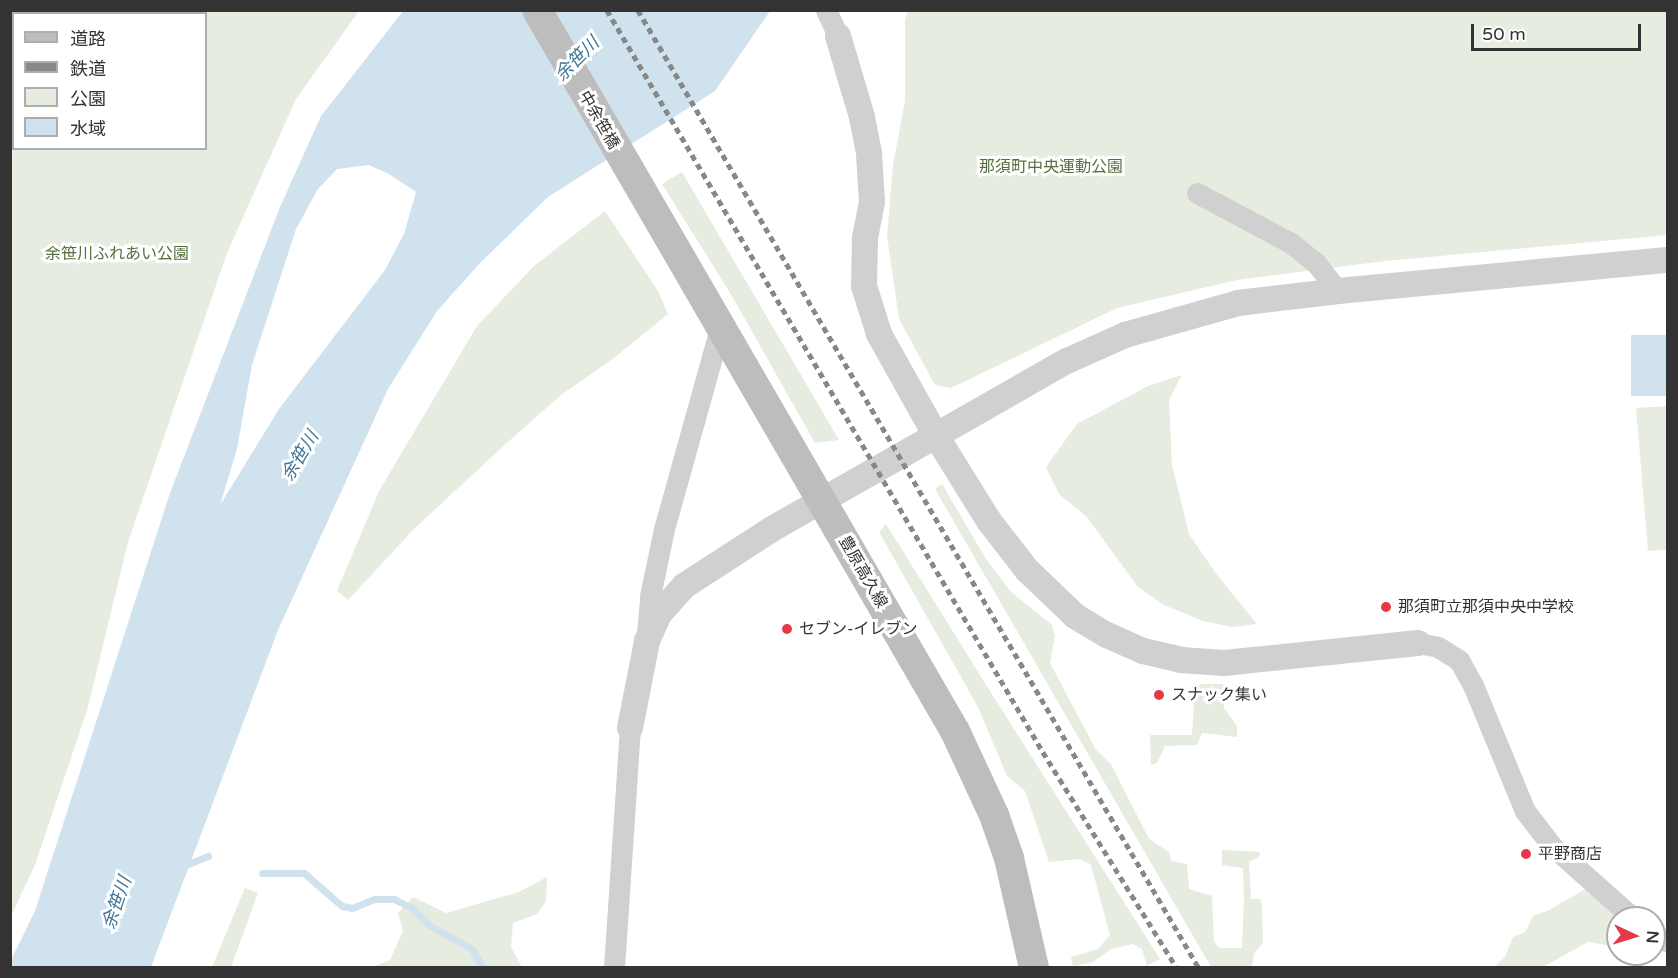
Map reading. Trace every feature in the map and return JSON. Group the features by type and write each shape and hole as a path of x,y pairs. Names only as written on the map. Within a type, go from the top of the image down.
{"main road":[{"name":"中余笹橋","path":"537,10 643,197"},
{"name":"豊原高久線","path":"643,197 955,731 976,774 1009,858 1034,968"}],"street":[{"path":"826,10 838,36 869,154 872,202 865,239 864,286 879,334 935,434 989,521 1027,570 1075,616 1107,635 1143,651 1181,660 1224,663 1418,644 1438,647 1459,660 1473,685 1525,811 1552,846 1619,906"},
{"path":"1197,193 1291,243 1316,263 1338,291"},
{"path":"647,641 659,614 684,586 718,562 935,434 1067,361 1125,335 1238,303 1338,291 1668,260"},
{"path":"614,968 630,728 647,641 650,596 664,529 720,329"}],"green space":[{"name":"余笹川ふれあい公園","path":"11,10 359,11 296,99 227,253 128,542 88,707 35,865 11,916"},
{"name":"那須町中央運動公園","path":"908,11 1667,11 1667,235 1385,261 1237,280 1117,308 951,388 935,385 899,319 887,236 893,165 905,101 905,20"},
{"path":"682,172 839,440 815,443 732,296 662,184"},
{"path":"605,211 658,291 668,314 614,358 561,395 509,441 415,528 348,600 337,591 379,491 477,326 534,266"},
{"path":"1182,375 1169,400 1172,465 1189,534 1217,575 1257,624 1232,627 1203,621 1164,605 1138,587 1086,516 1059,494 1046,467 1077,424 1148,386"},
{"path":"1667,406 1667,550 1648,551 1636,408"},
{"path":"942,484 986,559 1011,592 1052,625 1055,636 1050,663 1096,750 1111,764 1149,839 1169,852 1171,861 1187,864 1189,889 1212,896 1214,941 1219,948 1242,948 1244,899 1243,868 1222,865 1222,850 1260,852 1259,857 1249,862 1251,899 1260,899 1262,904 1263,943 1254,953 1252,967 1211,967 935,489"},
{"path":"886,524 1160,959 1147,966 1142,949 1133,944 1111,949 1093,962 1073,966 1071,957 1098,949 1110,935 1091,865 1080,859 1049,862 1025,791 1007,776 978,707 879,532"},
{"path":"1195,684 1225,684 1224,708 1237,726 1237,737 1202,733 1197,745 1165,746 1157,763 1151,765 1150,735 1192,735"},
{"path":"547,877 546,901 537,914 513,923 511,947 522,967 371,967 390,960 403,931 398,913 413,897 446,913 519,892"},
{"path":"245,888 258,893 231,967 212,967"},
{"path":"1586,889 1606,908 1606,945 1588,942 1543,967 1493,968 1505,957 1513,937 1525,932 1533,916 1547,911"}],"water":[{"name":"余笹川","path":"404,10 770,11 715,91 548,197 480,263 437,311 388,389 278,630 151,967 11,968 10,962 35,911 170,493 280,207 321,116","holes":["369,165 389,174 416,192 404,234 385,270 279,409 220,505 237,449 252,365 296,229 318,189 337,169"]},
{"path":"1631,335 1667,335 1667,396 1631,396"}],"waterway":[{"path":"183,866 208,856"},
{"path":"262,873 304,873 342,906 352,908 374,899 394,899 412,908 429,925 472,949 483,968"}],"railway":[{"path":"607,10 1043,752 1177,968"},
{"path":"638,10 1199,968"}],"place":[{"name":"那須町立那須中央中学校","path":"1386,607"},
{"name":"セブン-イレブン","path":"787,629"},
{"name":"スナック集い","path":"1159,695"},
{"name":"平野商店","path":"1526,854"}]}
